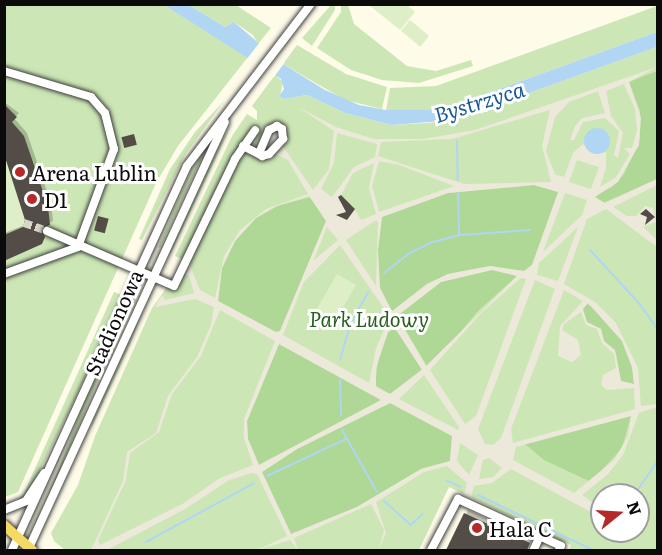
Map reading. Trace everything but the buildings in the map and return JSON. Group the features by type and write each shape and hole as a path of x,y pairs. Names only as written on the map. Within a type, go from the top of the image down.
{"main road":[{"path":"4,525 30,550"}],"street":[{"name":"Stadionowa","path":"12,550 137,270 187,166 311,4"},
{"path":"4,71 80,93 96,101 105,113 114,149 78,247 4,274"},
{"name":"Stadionowa","path":"30,550 152,276 232,108"},
{"path":"47,231 78,247 174,286 243,146 255,130"},
{"path":"243,146 259,154"},
{"name":"Stadionowa","path":"4,510 26,501 56,452"},
{"path":"430,550 458,499 561,546 559,550"},
{"path":"534,549 540,536"}],"green space":[{"path":"5,5 164,5 248,57 178,146 156,183 18,492 5,497"},
{"path":"189,5 236,5 271,28 258,44 253,35 234,22 225,27"},
{"path":"331,5 335,5 335,10 312,46 302,38"},
{"path":"341,5 348,5 354,24 407,66 436,71 471,60 473,66 419,83 382,80 351,70 317,48 341,12"},
{"path":"369,5 407,5 415,12 400,30"},
{"path":"657,6 657,32 457,104 425,110 386,110 390,88 436,86"},
{"path":"410,20 429,36 420,47 401,31"},
{"path":"297,45 346,74 387,87 382,109 345,100 283,64"},
{"name":"Park Ludowy","path":"657,47 657,550 569,550 571,545 449,487 419,550 65,550 54,541 51,533 78,485 95,436 152,308 167,287 176,290 237,159 184,260 175,256 232,136 247,114 257,120 257,111 252,106 275,75 283,82 280,96 284,99 307,95 345,113 392,125 427,123 454,120","holes":["254,127 249,144 255,149 269,127 285,130 268,157 246,153 239,155"]},
{"path":"657,71 657,179 603,203 595,198 597,194 612,187 624,174 640,138 640,111 629,82"},
{"path":"224,101 185,155 142,240 139,239 170,169 195,132"},
{"name":"Arena Lublin","path":"4,105 17,117 12,122 23,137 49,216 40,244 5,261"},
{"path":"233,122 171,253 168,252 220,144"},
{"path":"208,144 160,248 158,247 191,170"},
{"path":"534,185 559,192 532,265 524,271 490,266 448,274 427,284 392,312 380,288 377,257 382,217 448,193"},
{"path":"311,197 326,221 280,331 276,333 218,301 222,268 235,241 256,218 277,206"},
{"path":"492,270 517,276 478,311 443,353 427,366 397,316 441,282"},
{"path":"337,274 356,285 330,330 311,319"},
{"path":"114,292 122,295 78,392 29,493 16,501 24,493"},
{"path":"130,299 132,300 39,520 87,394"},
{"path":"586,303 606,318 622,341 632,367 634,384 621,381 616,354 604,341 601,329 587,322 582,309"},
{"path":"145,305 130,345 91,429 93,420"},
{"path":"390,328 395,328 422,369 390,394 375,385 379,355"},
{"path":"279,344 381,400 259,465 248,439 247,421"},
{"path":"390,403 452,436 450,461 421,469 357,507 291,534 262,472 297,449"},
{"path":"631,416 622,448 591,482 544,460 525,444"}],"shaded area":[{"path":"657,67 629,82 641,118 639,145 618,182 595,197 605,203 657,179 657,185 613,207 627,216 636,216 645,206 653,208 656,222 643,227 657,240 657,247 606,209 587,219 564,284 595,302 616,323 638,368 641,406 657,404 657,407 639,413 623,455 608,474 597,483 590,483 590,489 582,495 590,501 590,512 511,469 492,483 474,486 471,497 464,494 467,483 447,466 424,472 376,502 386,533 379,550 384,530 371,504 294,538 298,550 290,540 257,550 287,536 257,474 252,473 229,480 185,509 107,550 91,550 123,481 127,452 156,433 168,396 197,357 211,325 214,307 195,299 155,307 162,295 165,300 194,293 189,276 184,274 189,263 200,290 215,298 224,256 240,230 266,209 308,194 288,160 274,153 282,145 313,190 329,169 334,131 298,107 336,127 374,139 423,139 475,130","holes":["624,84 635,109 637,130 632,148 624,148 630,154 616,177 600,187 606,168 606,152 594,154 583,144 573,153 564,177 555,174 546,151 555,117 569,102 598,91 605,113 582,118 575,126 570,140 574,140 583,122 605,118 619,131 614,155 618,158 623,133 611,116 606,91","550,110 542,146 551,182 464,184 378,156 381,142 452,139","337,133 377,144 375,157 354,167 332,197 321,189 334,163","577,160 599,167 591,189 569,182","379,161 399,165 454,186 379,212 372,186","374,163 369,188 376,214 361,220 352,205 338,201 353,173","534,185 558,192 532,265 524,271 490,266 448,274 427,284 392,311 380,288 378,250 382,217 448,193","565,193 587,200 582,215 543,252","309,196 326,221 280,331 276,332 218,301 222,268 235,241 256,218 277,206","376,220 378,222 376,286 346,240","327,227 338,240 314,260","578,227 558,281 537,275 539,263","340,245 390,317 376,348 369,383 283,335 304,282","492,270 517,276 426,366 397,316 441,282","521,278 526,279 476,416 465,424 430,370 482,312","535,280 555,289 501,438 493,445 485,444 478,429","564,290 583,301 560,326 558,356 572,362 581,355 578,340 562,330 564,324 581,312 586,325 597,329 602,343 614,354 616,368 603,375 601,385 607,390 634,388 635,409 513,443 511,429","588,303 622,341 632,367 634,384 621,381 615,350 604,341 601,329 587,322 583,309","220,310 275,341 244,419 244,438 253,465 220,478 184,503 100,545 98,540 126,480 130,453 159,432 172,394 201,356","395,328 422,370 390,394 376,387 376,368 388,332","279,344 381,400 259,465 248,439 247,421","424,375 459,427 458,430 399,399","390,403 452,436 450,461 421,469 357,507 291,534 262,472 297,449","631,416 628,436 614,460 574,493 513,460 516,447","460,443 478,455 469,475 457,461","489,458 502,468 493,477 479,479 483,460"]}],"water":[{"name":"Bystrzyca","path":"164,5 189,5 225,27 234,22 283,64 325,90 359,105 386,110 425,110 457,104 657,32 657,47 454,120 392,125 345,113 307,95 284,99 279,96 284,89 281,79"},
{"path":"597,128 606,132 610,141 606,150 597,154 588,150 584,141 588,132"}],"pier":[{"path":"260,42 285,62 274,77 246,60"}],"waterway":[{"name":"Bystrzyca","path":"457,117 457,126"},
{"path":"457,141 458,180"},
{"path":"458,193 459,235"},
{"path":"384,273 408,254 433,242 459,235 530,230"},
{"path":"590,250 638,302 658,330"},
{"path":"340,360 351,322 368,292"},
{"path":"340,380 341,415"},
{"path":"342,430 377,492"},
{"path":"267,476 346,439"},
{"path":"642,483 658,460"},
{"path":"447,481 461,487"},
{"path":"146,542 254,483"},
{"path":"478,495 593,550"},
{"path":"384,501 411,525 423,514"}],"tunnel":[{"path":"24,223 47,231"}],"place":[{"name":"Arena Lublin","path":"20,172"},
{"name":"D1","path":"32,199"},
{"name":"Hala C","path":"477,528"}]}
